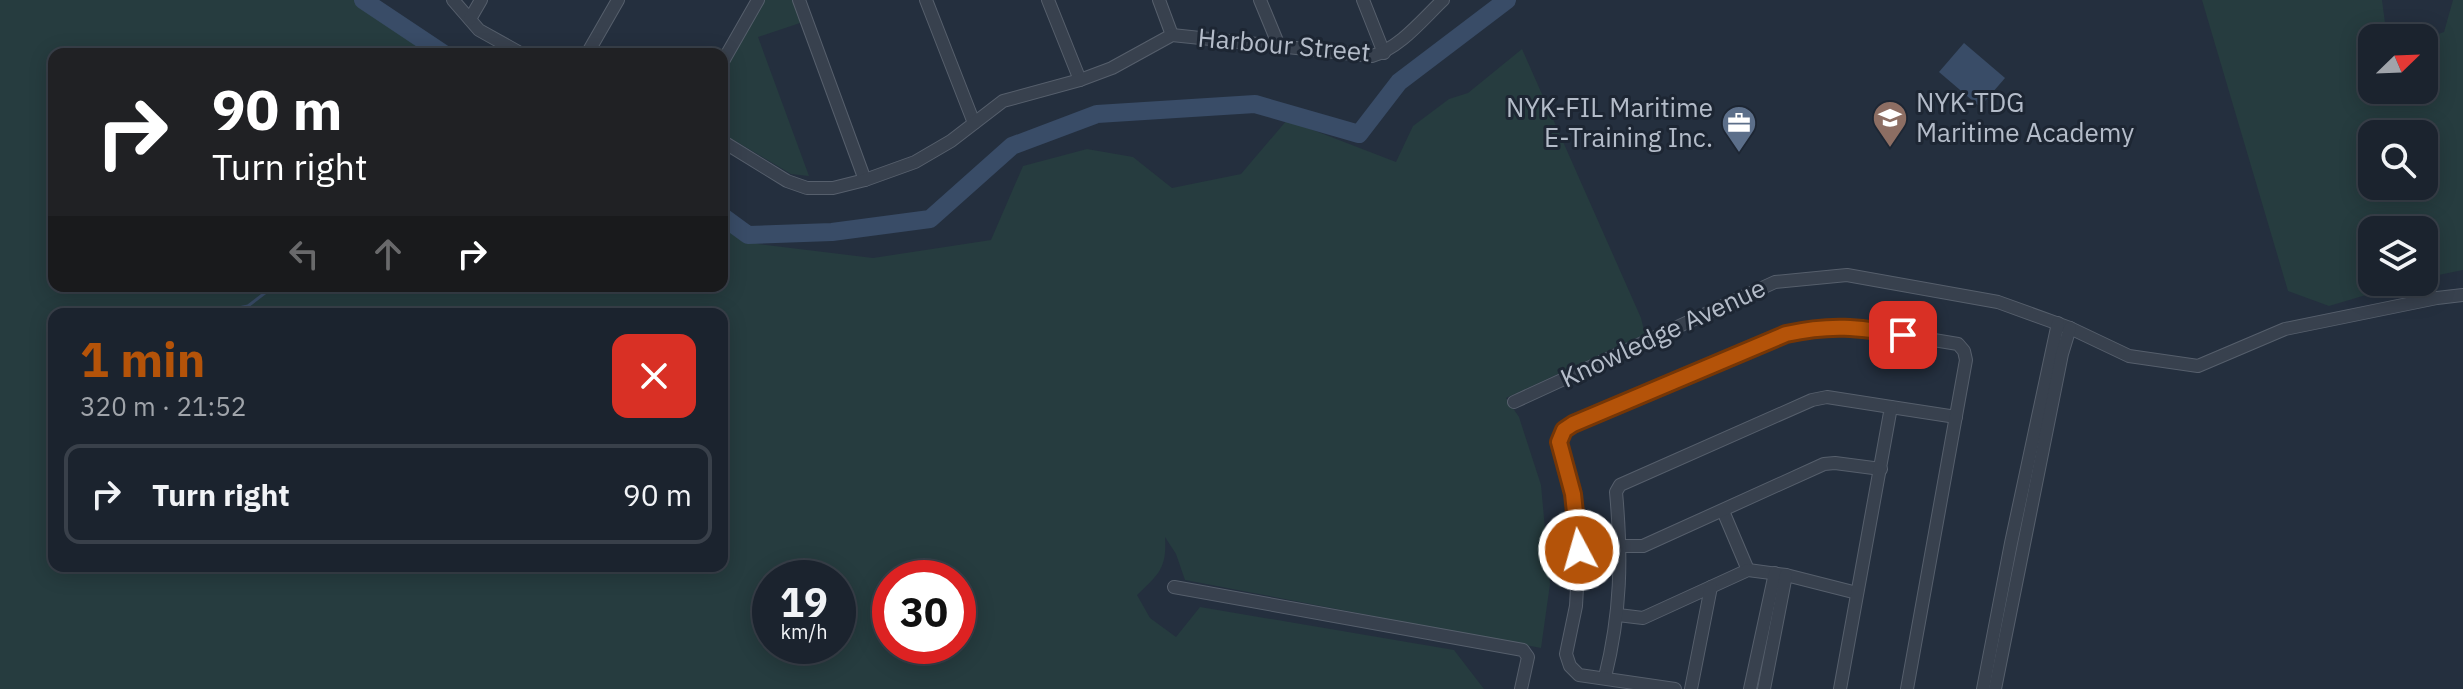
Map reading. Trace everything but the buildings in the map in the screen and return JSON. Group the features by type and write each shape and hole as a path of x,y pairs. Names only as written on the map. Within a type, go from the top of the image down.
{"street":[{"path":"453,0 479,30 511,48"},
{"path":"470,19 481,0"},
{"path":"590,48 618,0"},
{"path":"728,52 758,0"},
{"path":"799,0 865,180"},
{"path":"926,0 974,123"},
{"path":"1048,0 1080,80"},
{"path":"1159,0 1172,35"},
{"path":"1260,0 1279,46"},
{"path":"1363,0 1384,53"},
{"name":"Harbour Street","path":"728,145 787,181 807,188 833,188 915,162 951,141 1003,101 1080,80 1129,60 1172,35 1372,56 1384,53 1443,0"},
{"name":"Knowledge Avenue","path":"1514,402 1775,282 1847,275 1998,302 2064,325 2129,356 2198,366 2285,329 2463,295"},
{"path":"1983,689 2011,543 2064,325"},
{"path":"1995,689 2062,354 2064,325"},
{"path":"1675,689 1579,675 1570,666 1566,654 1576,606 1579,550 1573,494 1559,442 1564,430 1786,334 1836,326 1958,344 1966,360 1907,689"},
{"path":"1605,677 1618,615 1621,546 1616,492 1620,485 1812,400 1827,397 1956,417"},
{"path":"1840,689 1891,407"},
{"path":"1621,546 1643,546 1824,464 1881,469"},
{"path":"1723,511 1748,570"},
{"path":"1618,615 1643,618 1748,570 1781,574 1857,593"},
{"path":"1750,689 1781,574"},
{"path":"1764,689 1781,574"},
{"path":"1174,587 1523,650 1528,657 1521,689"},
{"path":"1691,689 1711,587"}],"green space":[{"path":"0,0 363,0 435,48 48,48 48,292 728,292 728,221 758,244 873,258 991,240 1023,166 1087,149 1133,157 1172,188 1241,174 1287,120 1396,162 1413,126 1449,99 1468,93 1522,49 1641,318 1645,334 1506,398 1519,417 1541,485 1550,584 1541,648 1185,580 1176,554 1165,537 1165,556 1160,570 1137,595 1150,618 1176,637 1200,607 1454,650 1484,689 0,689"},
{"path":"762,0 795,0 803,22 758,37 809,176 791,174 728,137 728,63"},
{"path":"2202,0 2382,0 2385,24 2358,24 2358,104 2438,104 2438,34 2444,32 2453,0 2463,0 2463,270 2438,275 2438,216 2358,216 2358,296 2363,296 2329,306 2288,291"}],"water":[{"path":"1964,43 2005,78 1980,107 1939,72"}],"waterway":[{"path":"363,0 435,48"},
{"path":"728,220 748,235 832,232 930,219 1012,146 1097,114 1255,104 1359,134 1399,82 1507,0"},
{"path":"238,308 248,306 266,292"}],"place":[{"name":"NYK-TDG Maritime Academy","path":"1890,149"},
{"name":"NYK-FIL Maritime E-Training Inc.","path":"1739,154"}],"route":[{"path":"1579,550 1573,494 1559,442 1564,430 1573,424 1786,334 1836,326 1903,335"}]}
